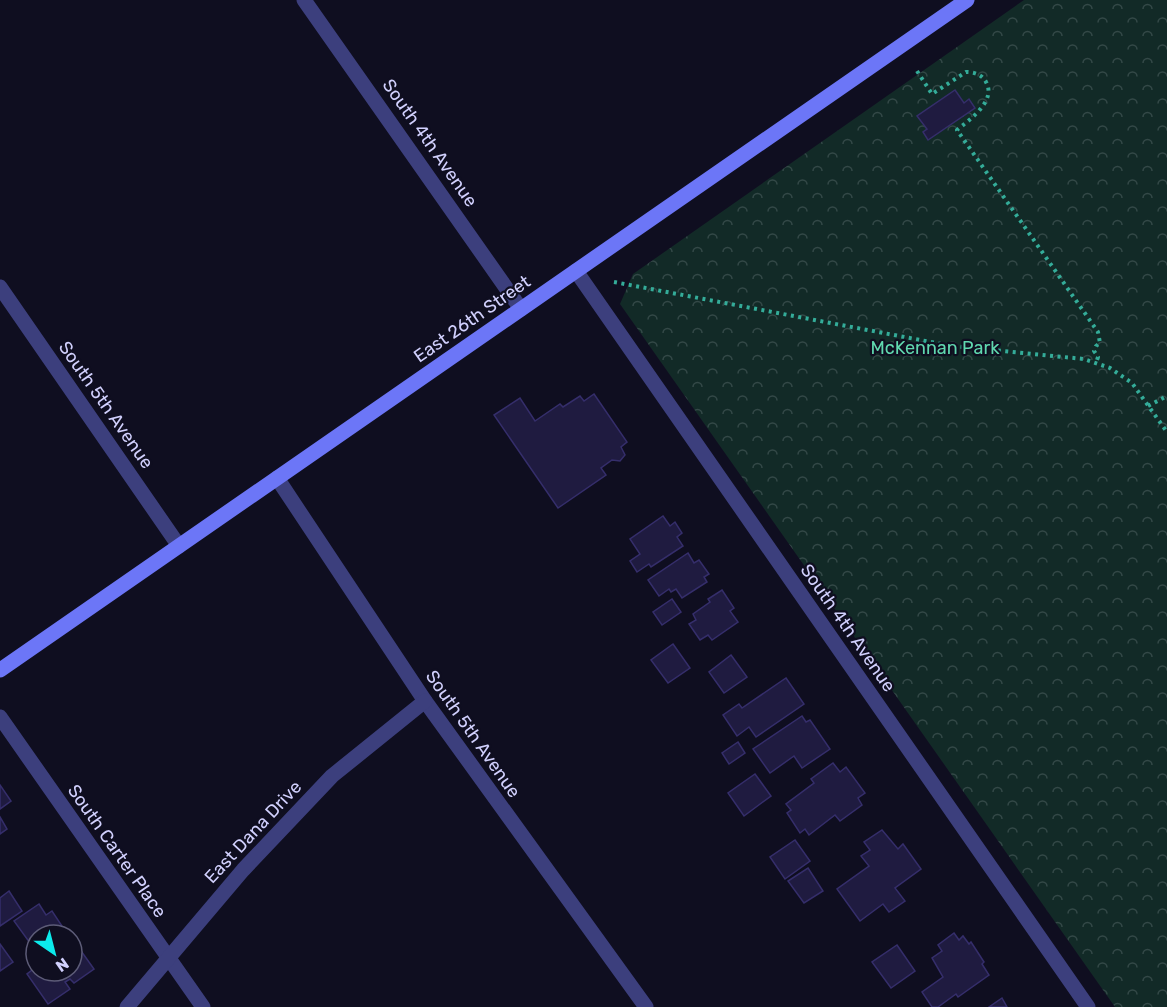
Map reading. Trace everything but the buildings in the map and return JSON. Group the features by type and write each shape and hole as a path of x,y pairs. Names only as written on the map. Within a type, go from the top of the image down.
{"main road":[{"name":"East 26th Street","path":"0,670 967,0"}],"street":[{"name":"South 4th Avenue","path":"308,1 521,309"},
{"name":"South 4th Avenue","path":"576,271 1088,1007"},
{"name":"South 5th Avenue","path":"0,286 179,546"},
{"name":"South 5th Avenue","path":"277,478 425,701 646,1007"},
{"name":"East Dana Drive","path":"127,1007 243,870 332,776 425,701"},
{"name":"South Carter Place","path":"0,717 203,1007"}],"path":[{"path":"917,71 932,94 966,72 981,76 986,81 989,89 988,98 975,115 957,130 1098,332 1100,343 1094,351 1098,357 1096,363"},
{"path":"614,282 952,346 1084,359 1110,368 1132,383 1167,432"},
{"path":"1148,406 1167,396"}],"green space":[{"name":"McKennan Park","path":"1024,0 1167,0 1167,1007 1115,1007 620,304 633,274"}]}
